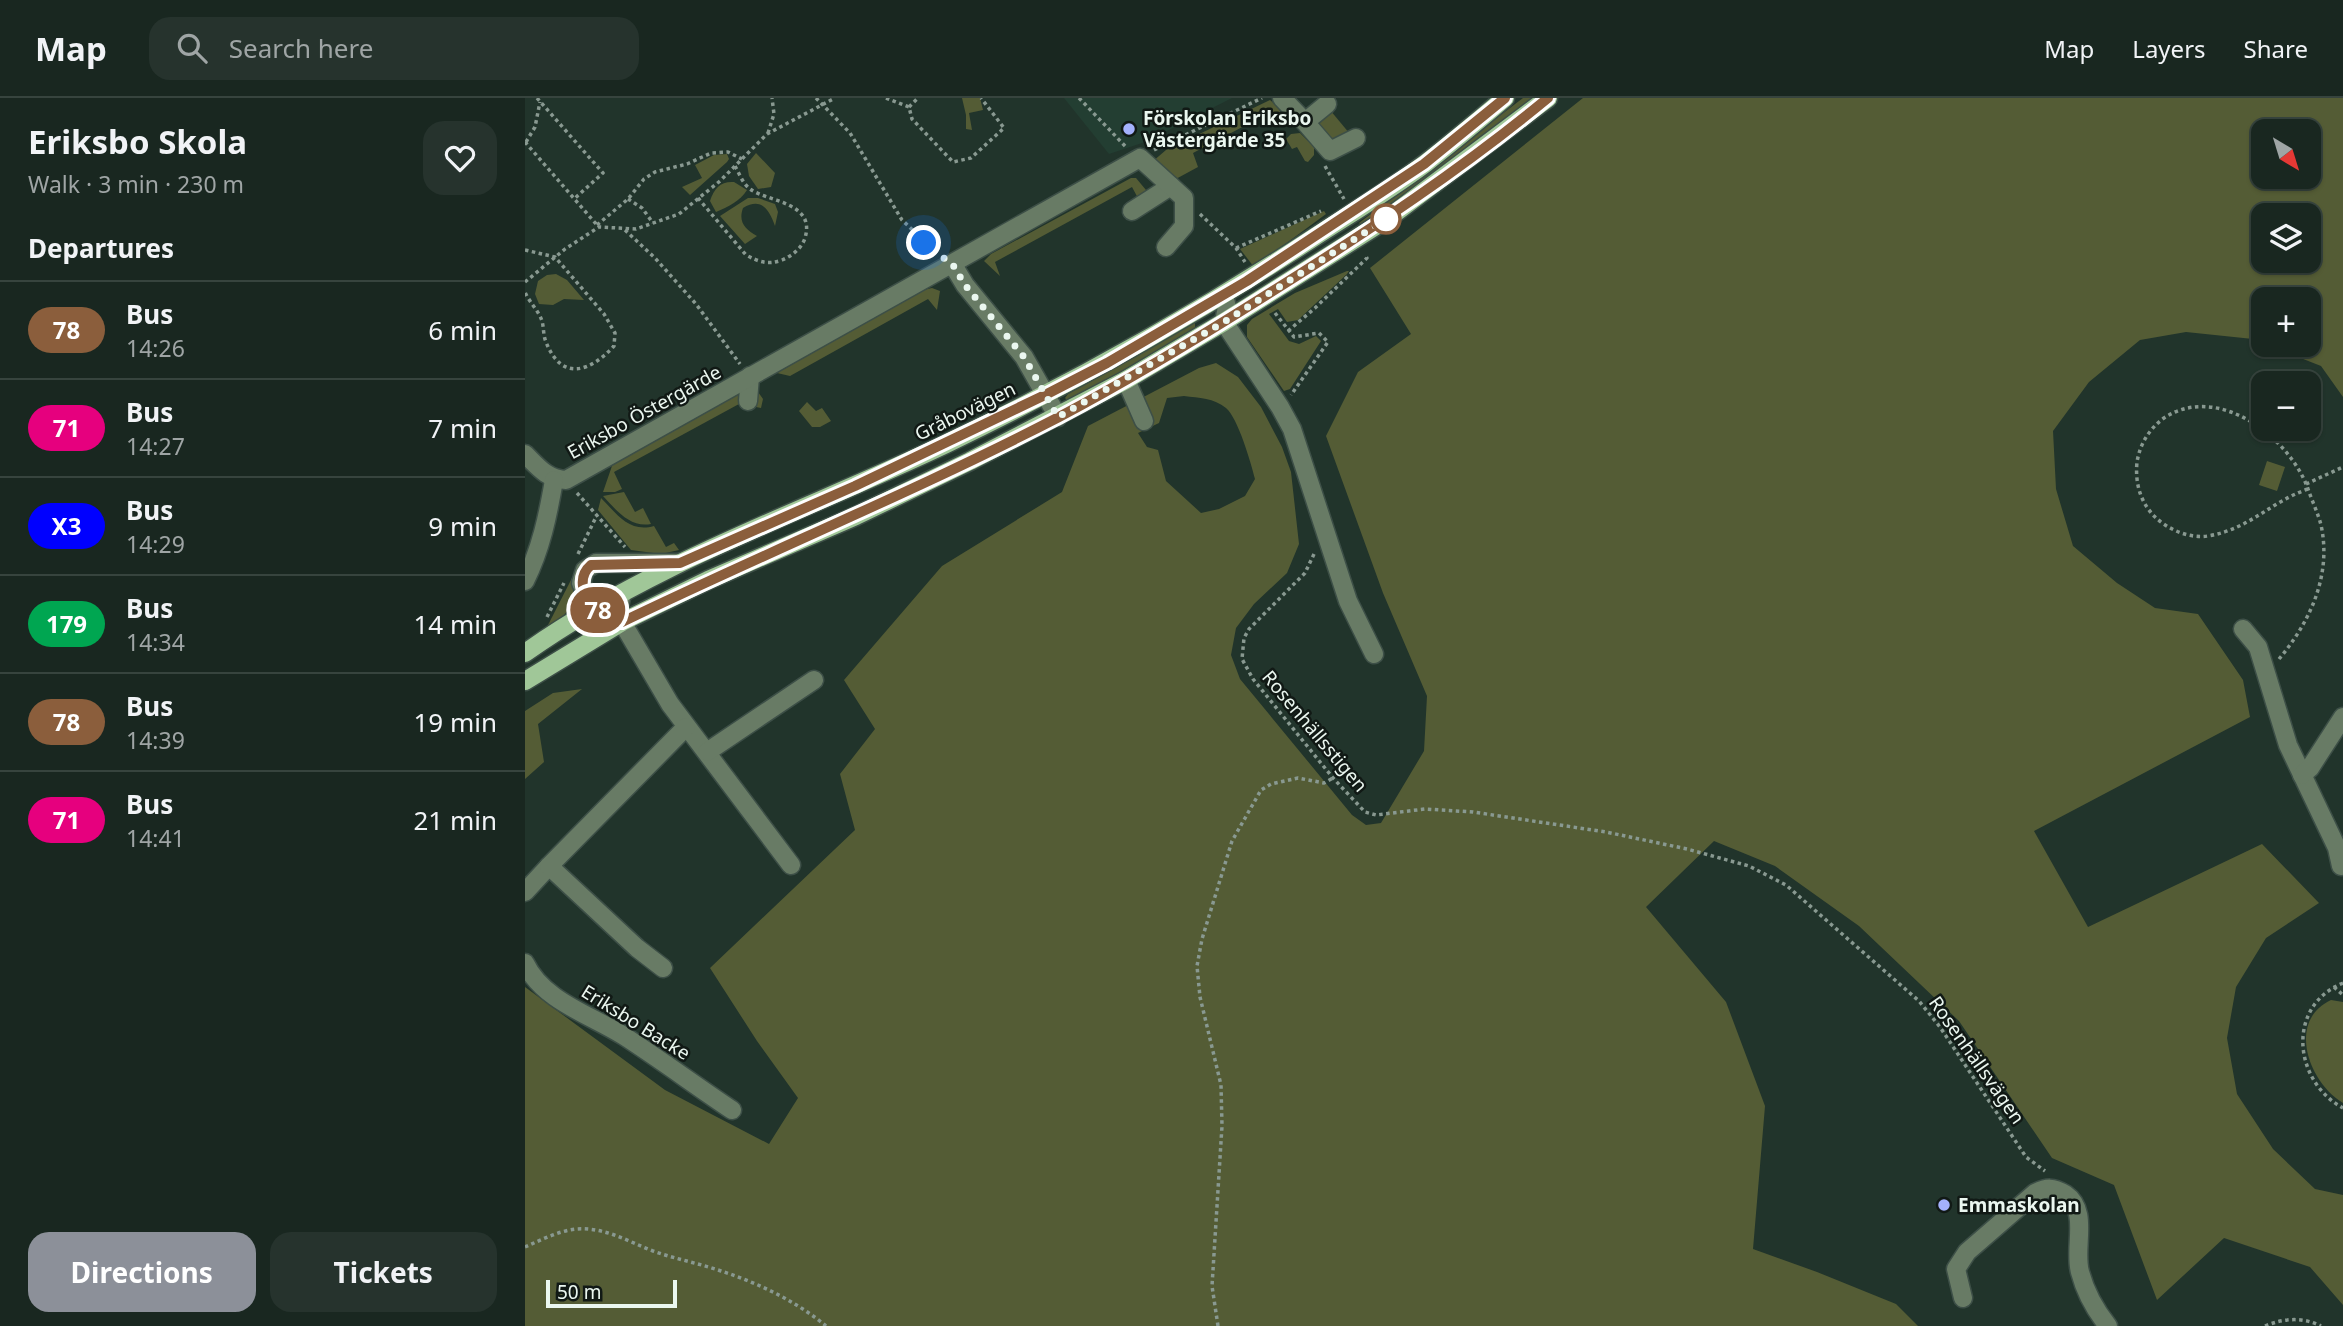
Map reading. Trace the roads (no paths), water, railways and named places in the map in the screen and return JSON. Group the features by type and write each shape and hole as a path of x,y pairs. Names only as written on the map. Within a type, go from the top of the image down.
{"main road":[{"name":"Gråbovägen","path":"525,653 595,608 680,563 855,486 1045,395 1224,296 1424,164 1505,98"},
{"path":"525,681 622,622 772,551 856,516 1058,417 1126,380 1387,219 1548,98"}],"street":[{"path":"1282,98 1330,151 1356,138"},
{"path":"1305,122 1327,104"},
{"name":"Eriksbo Östergärde","path":"525,454 546,475 560,480 953,265 1140,158 1177,192"},
{"path":"1132,211 1177,192 1184,226 1166,247"},
{"path":"953,265 965,285 1024,357 1058,417"},
{"path":"1224,296 1227,307 1224,322 1292,429 1348,601 1374,654"},
{"path":"748,401 750,376"},
{"path":"1126,380 1144,421"},
{"path":"525,581 534,563 560,480"},
{"path":"622,622 595,608 581,583 583,573 591,565 680,563"},
{"path":"622,593 619,607 622,622 686,727 791,865"},
{"path":"2242,629 2258,647 2288,745 2337,848 2341,866"},
{"path":"707,752 814,680"},
{"path":"2302,775 2311,768 2343,717"},
{"path":"525,892 686,727"},
{"path":"549,866 637,948 663,968"},
{"name":"Eriksbo Backe","path":"525,963 537,982 548,992 622,1035 732,1110"},
{"path":"1963,1298 1956,1269 1967,1252 2035,1193 2045,1188 2054,1188 2075,1203 2079,1214 2079,1270 2091,1299 2108,1326"}],"place":[{"name":"Förskolan Eriksbo Västergärde 35","path":"1129,129"},
{"name":"Emmaskolan","path":"1944,1205"}]}
